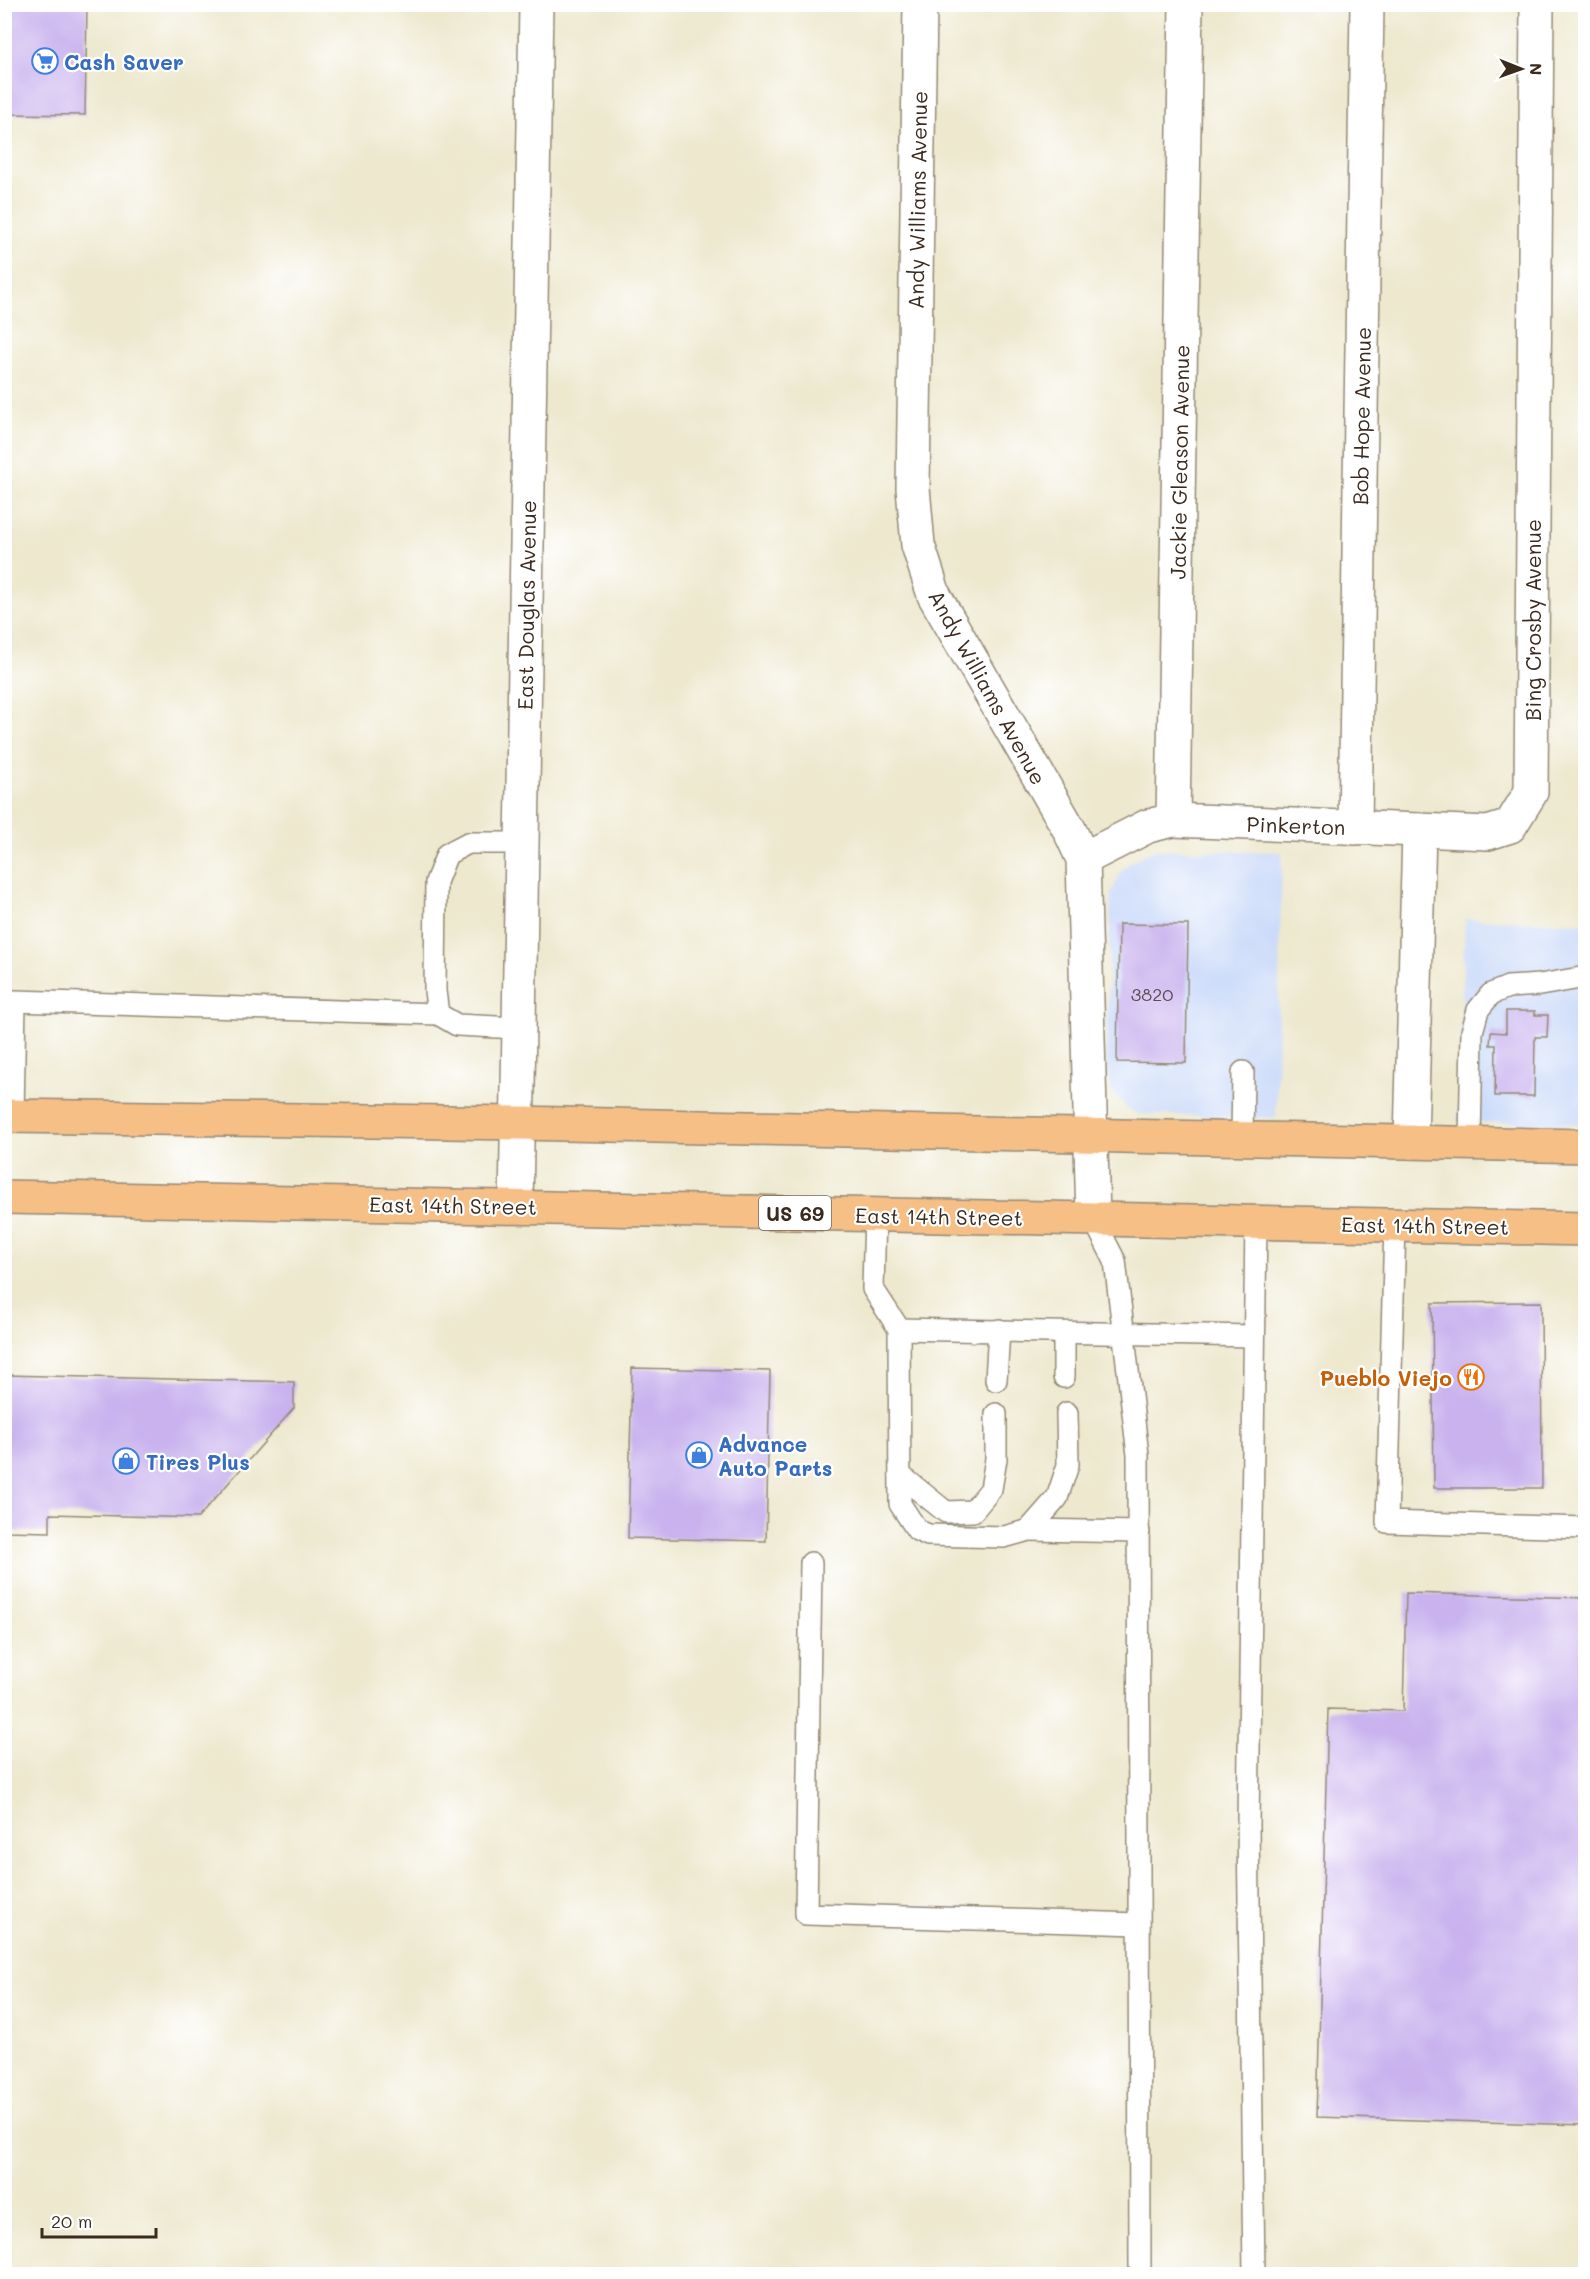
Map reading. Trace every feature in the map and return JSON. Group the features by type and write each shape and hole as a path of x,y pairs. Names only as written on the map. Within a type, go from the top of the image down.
{"main road":[{"path":"9,1116 518,1123 1586,1146"},
{"name":"East 14th Street","path":"4,1197 1586,1229"}],"street":[{"name":"East Douglas Avenue","path":"516,1206 536,4"},
{"name":"Andy Williams Avenue","path":"920,4 913,488 918,544 934,595 1069,829 1083,859 1093,1218"},
{"name":"Jackie Gleason Avenue","path":"1173,820 1186,4"},
{"name":"Bob Hope Avenue","path":"1355,828 1367,4"},
{"name":"Bing Crosby Avenue","path":"1419,830 1488,833 1510,826 1531,792 1537,4"},
{"path":"1083,859 1148,826 1173,820"},
{"name":"Pinkerton","path":"1173,820 1419,830"},
{"path":"1411,1142 1419,830"}],"lane":[{"path":"438,1014 435,991 436,882 447,854 468,843 523,843"},
{"path":"1470,1143 1472,1032 1478,1010 1491,994 1508,987 1540,986 1586,977"},
{"path":"9,1116 15,1001 438,1014 457,1025 519,1028"},
{"path":"1242,1138 1243,1071"},
{"path":"875,1214 873,1289 899,1329 900,1504 917,1530 928,1535 1004,1537 1029,1530 1139,1532"},
{"path":"1093,1218 1115,1261 1138,1455 1140,2274"},
{"path":"1254,2274 1248,1826 1256,1221"},
{"path":"1395,1224 1387,1522 1586,1528"},
{"path":"899,1329 1254,1336"},
{"path":"996,1380 999,1330"},
{"path":"1064,1333 1065,1377"},
{"path":"1029,1530 1057,1498 1068,1466 1067,1413"},
{"path":"900,1475 946,1512 973,1511 991,1489 996,1459 996,1414"},
{"path":"810,1563 806,1914 1139,1924"}],"shaded area":[{"path":"1156,850 1282,852 1276,1118 1138,1114 1128,1109 1112,1092 1106,1070 1111,894 1122,870 1132,861"},
{"path":"1465,919 1585,923 1585,1124 1458,1122"}],"building":[{"name":"Cash Saver","path":"4,4 87,7 85,115 4,114"},
{"path":"1119,924 1188,925 1186,1063 1117,1062"},
{"path":"1506,1011 1535,1011 1535,1015 1548,1015 1547,1037 1535,1037 1534,1096 1495,1096 1496,1045 1490,1045 1491,1032 1506,1033"},
{"path":"1541,1302 1542,1488 1434,1488 1432,1303"},
{"name":"Advance Auto Parts","path":"632,1368 770,1371 766,1541 628,1538"},
{"name":"Tires Plus","path":"5,1375 294,1382 294,1408 198,1518 50,1514 50,1532 5,1531"},
{"path":"1406,1593 1586,1598 1586,2125 1317,2117 1328,1709 1403,1711"}],"place":[{"name":"Cash Saver","path":"45,61"},
{"name":"Pueblo Viejo","path":"1471,1377"},
{"name":"Advance Auto Parts","path":"699,1455"},
{"name":"Tires Plus","path":"126,1461"}]}
